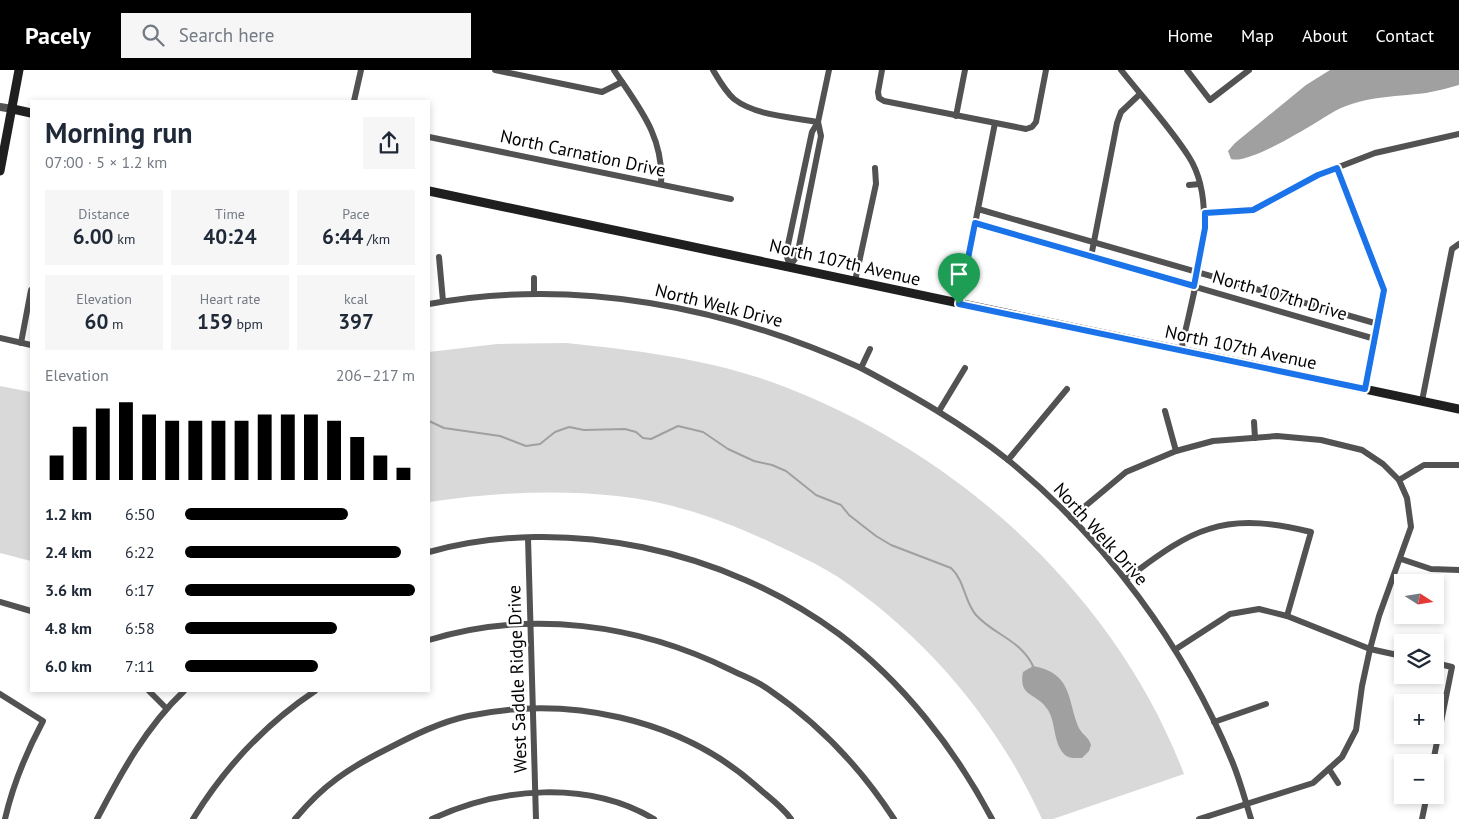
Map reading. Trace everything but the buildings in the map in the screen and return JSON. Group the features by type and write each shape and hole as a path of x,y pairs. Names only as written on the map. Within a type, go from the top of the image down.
{"main road":[{"path":"0,171 19,70"},
{"path":"13,109 30,112"},
{"name":"North 107th Avenue","path":"430,191 1459,409"}],"street":[{"path":"354,100 361,70"},
{"path":"495,70 602,92 622,82"},
{"path":"614,70 654,135 661,160 661,184"},
{"path":"713,70 734,98 756,110 818,122"},
{"path":"790,266 786,254 812,132 818,122 829,70"},
{"path":"882,70 878,89 879,98 887,102 1024,129 1032,127 1037,119 1046,70"},
{"path":"956,116 965,70"},
{"path":"1121,70 1190,159 1204,191 1205,228 1181,351"},
{"path":"1186,70 1210,100 1249,70"},
{"path":"1090,257 1120,112 1140,94"},
{"path":"0,107 13,109"},
{"path":"790,266 797,256 818,154 821,136 818,122"},
{"path":"959,304 995,123"},
{"path":"1205,213 1253,210 1318,175 1375,153 1459,134"},
{"name":"North Carnation Drive","path":"430,137 731,199"},
{"path":"855,281 876,184 875,168"},
{"path":"1337,168 1382,279 1384,290 1365,389"},
{"path":"1190,184 1200,184"},
{"name":"North 107th Drive","path":"978,208 1378,324"},
{"name":"North 107th Drive","path":"975,223 1375,339"},
{"path":"1422,401 1452,249 1459,244"},
{"path":"439,258 443,301"},
{"path":"534,278 534,293"},
{"name":"North Welk Drive","path":"430,304 534,293 597,297 672,306 730,320 792,339 861,368 939,411 1008,460 1071,518 1126,579 1176,649 1233,762 1251,819"},
{"path":"20,343 30,295"},
{"path":"0,338 30,345"},
{"path":"861,368 870,349"},
{"path":"939,411 965,368"},
{"path":"1008,460 1066,389"},
{"path":"1165,411 1176,451"},
{"path":"1254,422 1255,438"},
{"path":"1071,518 1086,503 1126,472 1176,451 1213,441 1277,436 1321,440 1362,450 1383,464 1399,480 1407,498 1410,527 1401,559 1379,616 1370,649 1362,686 1356,730 1342,757 1313,783 1199,819"},
{"path":"1399,480 1424,465 1459,465"},
{"path":"1126,579 1167,550 1208,529 1248,523 1279,524 1311,532 1288,616"},
{"path":"430,552 452,545 528,538 574,538 633,544 685,558 727,573 807,612 839,634 872,662 912,702 974,784 992,819"},
{"name":"West Saddle Ridge Drive","path":"528,538 536,819"},
{"path":"1401,559 1431,569 1459,570"},
{"path":"0,602 30,612"},
{"path":"1176,649 1230,614 1259,609 1288,616 1370,649 1394,654"},
{"path":"430,640 475,628 530,624 608,629 645,636 684,648 767,688 805,716 877,792 894,819"},
{"path":"1435,754 1452,667 1444,665"},
{"path":"150,692 166,708"},
{"path":"97,819 127,763 166,708 183,692"},
{"path":"193,819 215,784 250,743 314,692"},
{"path":"0,694 43,722 28,749 12,790 5,819"},
{"path":"1214,722 1266,704"},
{"path":"295,819 310,800 349,768 412,736 467,716 532,709 585,710 635,721 675,734 708,750 741,773 791,819"},
{"path":"1328,769 1338,783"},
{"path":"432,819 467,804 496,797 535,792 569,794 600,799 638,810 654,819"},
{"path":"1422,819 1425,804"}],"shaded area":[{"path":"1330,70 1459,70 1459,85 1426,93 1364,100 1341,108 1296,135 1252,156 1231,159 1228,151 1235,143 1306,85"},
{"path":"566,343 642,352 717,366 766,380 834,408 899,443 961,485 1018,532 1069,586 1115,644 1153,707 1184,774 1053,819 1042,819 1004,749 982,716 957,684 901,626 838,577 812,562 713,518 636,498 546,492 499,494 430,502 430,352 497,344"},
{"path":"0,386 30,392 30,561 0,553"},
{"path":"1033,666 1046,669 1055,674 1066,688 1078,726 1091,745 1089,751 1082,758 1070,757 1064,754 1058,744 1048,710 1044,704 1026,691 1023,686 1023,672"}],"waterway":[{"path":"430,421 444,428 500,436 526,446 540,444 555,432 569,427 584,430 625,429 636,432 643,438 651,439 678,426 703,432 728,449 754,461 772,465 786,471 816,495 841,505 849,515 891,545 951,568 956,573 969,604 976,615 1022,650 1033,666"}],"route":[{"path":"1337,168 1382,279 1384,290 1365,389 959,304 975,223 1194,286 1205,228 1205,213 1253,210 1318,175 1337,168"}]}
